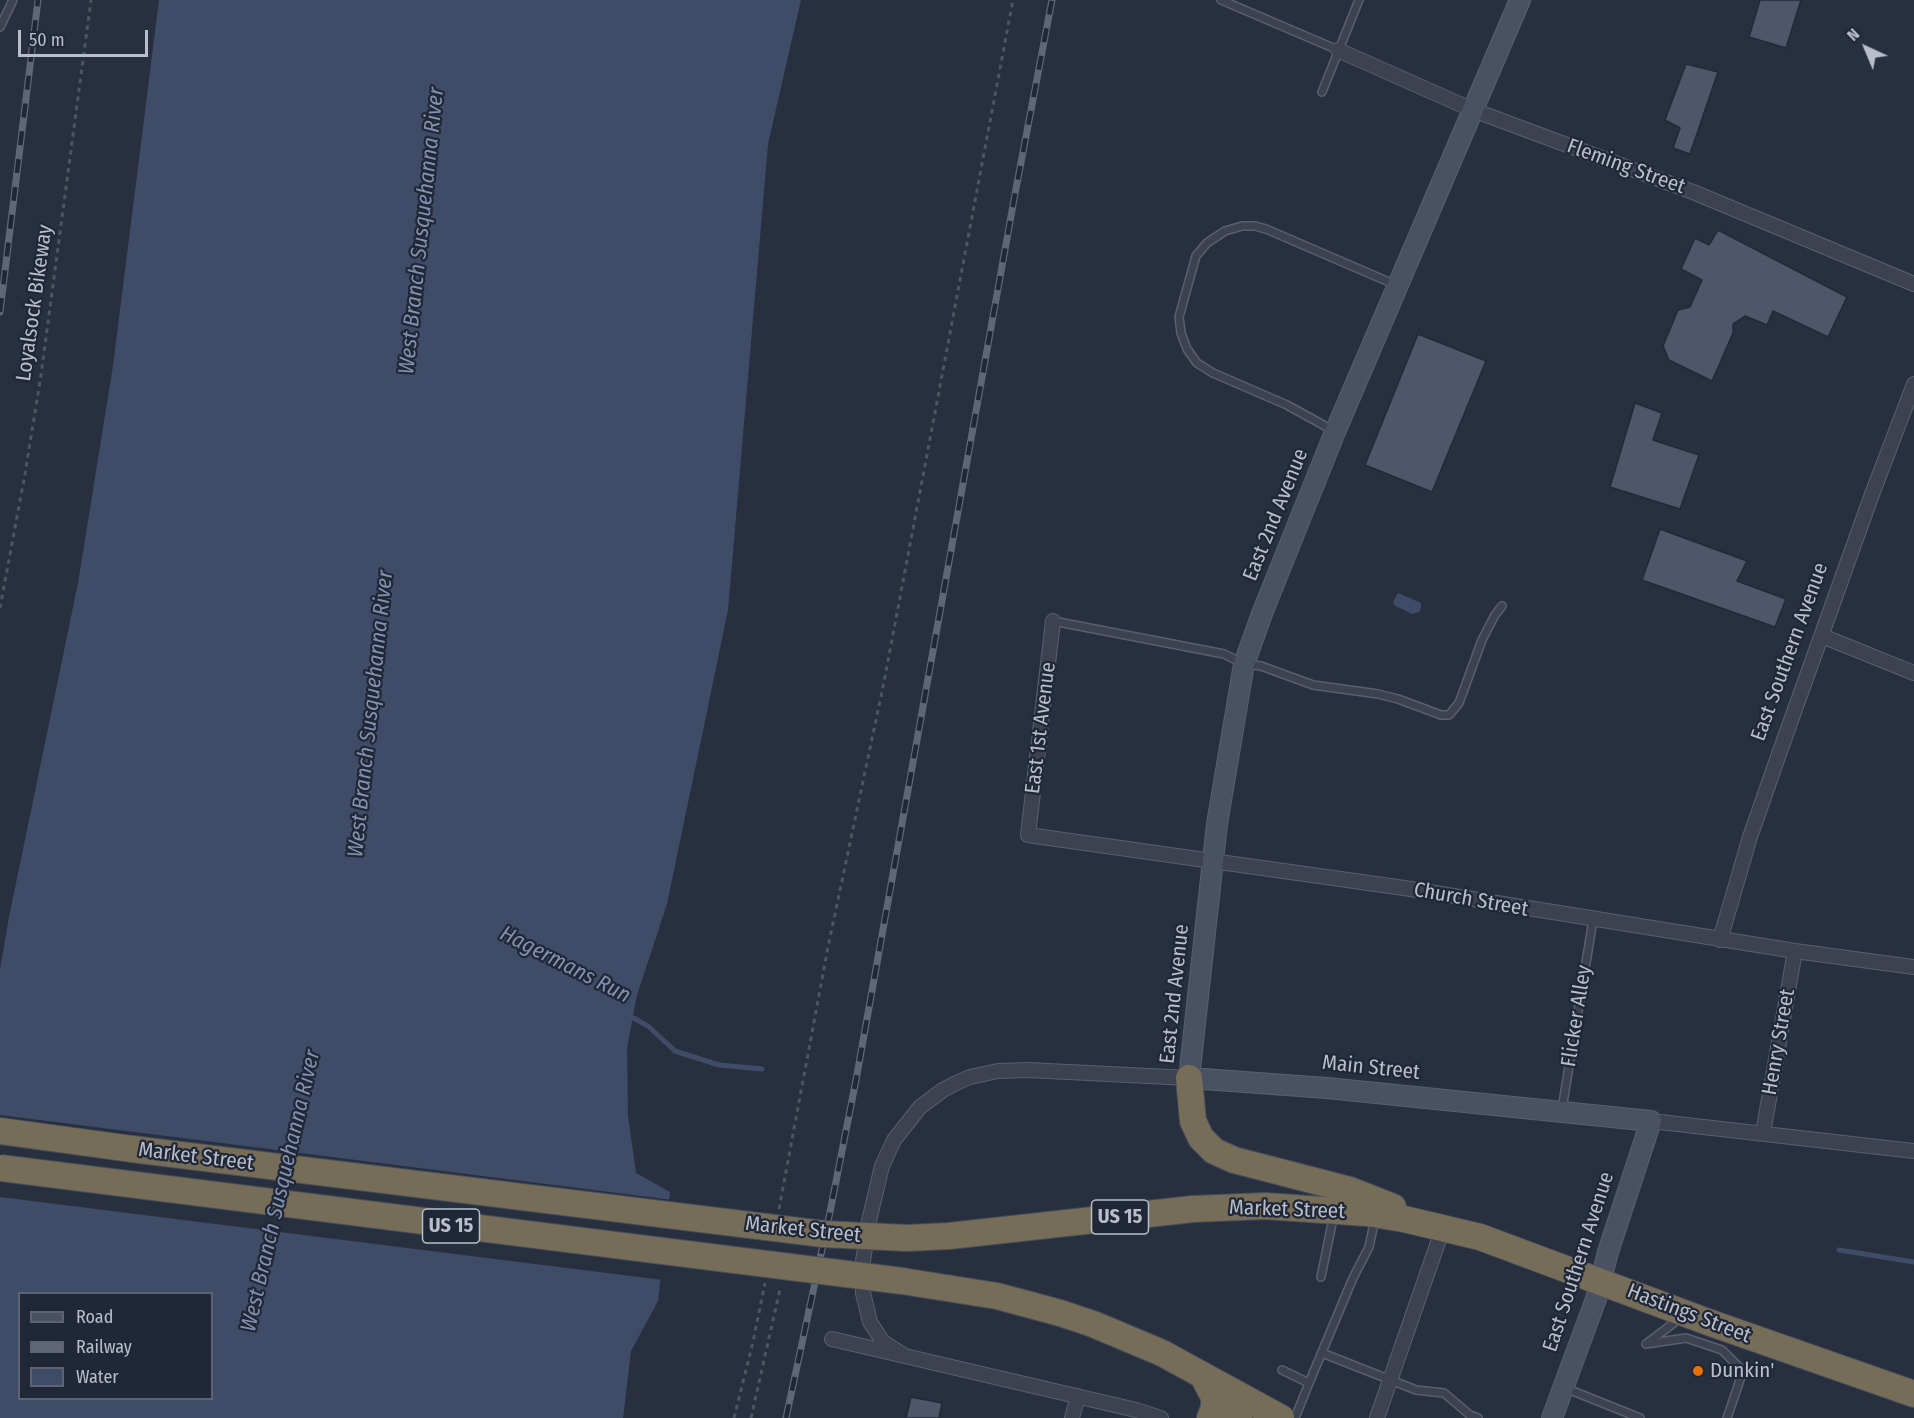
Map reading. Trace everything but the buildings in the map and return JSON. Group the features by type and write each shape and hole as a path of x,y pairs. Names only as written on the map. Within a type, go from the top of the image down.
{"highway":[{"path":"1189,1078 1193,1121 1201,1138 1214,1151 1234,1160 1350,1190 1443,1228"},
{"name":"Market Street","path":"0,1131 811,1233 907,1238 949,1236 1193,1209 1265,1206 1335,1210 1376,1215 1480,1237 1600,1280"},
{"name":"Market Street","path":"0,1168 965,1290 1060,1313 1129,1337 1200,1372 1281,1418"},
{"name":"Hastings Street","path":"1600,1280 1686,1314 1914,1394"},
{"path":"1200,1372 1214,1397 1214,1408 1210,1418"},
{"path":"1200,1372 1227,1401 1239,1418"}],"street":[{"name":"East 2nd Avenue","path":"1189,1078 1217,824 1244,664 1335,432 1520,0"},
{"name":"Fleming Street","path":"1338,50 1473,110 1693,192 1914,284"},
{"name":"East Southern Avenue","path":"1720,940 1750,837 1871,497 1914,384"},
{"name":"East 1st Avenue","path":"1028,835 1053,621"},
{"path":"1822,636 1914,673"},
{"name":"Church Street","path":"1028,835 1404,888 1720,940 1914,967"},
{"name":"Henry Street","path":"1763,1133 1795,951"},
{"name":"Main Street","path":"905,1356 892,1349 875,1332 870,1322 863,1293 865,1243 877,1184 894,1140 911,1117 932,1097 970,1077 1013,1070 1189,1078 1327,1088 1914,1151"},
{"name":"East Southern Avenue","path":"1552,1418 1596,1299 1651,1121"},
{"path":"1377,1418 1443,1228"},
{"path":"832,1339 1078,1396 1161,1418"},
{"path":"1072,1418 1078,1396"}],"lane":[{"path":"0,27 13,0"},
{"path":"1221,0 1338,50"},
{"path":"1322,92 1359,0"},
{"path":"1335,432 1287,405 1213,373 1197,363 1187,349 1181,333 1179,317 1196,256 1207,243 1225,231 1242,226 1255,226 1398,286"},
{"path":"1053,621 1224,654 1244,664 1261,666 1313,685 1378,694 1441,715 1449,715 1459,703 1482,640 1502,606"},
{"name":"Flicker Alley","path":"1562,1112 1593,920"},
{"path":"1321,1276 1335,1210"},
{"path":"1295,1418 1353,1278 1369,1247 1376,1215"},
{"path":"1686,1314 1646,1344 1686,1338 1722,1350 1743,1371 1727,1418"},
{"path":"1322,1353 1416,1390 1444,1393 1470,1415 1478,1418"},
{"path":"1282,1370 1310,1383"},
{"path":"1563,1387 1640,1418"}],"path":[{"name":"Loyalsock Bikeway","path":"0,608 25,474 40,375 91,0"},
{"path":"778,1215 828,947 884,682 1012,0"},
{"path":"734,1418 767,1273"},
{"path":"751,1418 780,1290"}],"water":[{"name":"West Branch Susquehanna River","path":"159,0 801,0 768,144 728,610 667,904 637,995 627,1048 628,1116 636,1173 670,1192 658,1301 631,1351 623,1418 0,1418 0,969 78,583 113,366"},
{"path":"1398,593 1421,603 1419,612 1412,614 1394,605 1393,602"}],"pier":[{"path":"0,1115 673,1200 663,1280 0,1197"}],"waterway":[{"name":"Hagermans Run","path":"628,1015 648,1026 675,1051 719,1065 762,1069"},
{"name":"Hagermans Run","path":"1839,1250 1914,1262"}],"railway":[{"path":"0,312 38,0"},
{"path":"786,1418 856,1080 1052,0"}],"place":[{"name":"Dunkin'","path":"1698,1371"}]}
